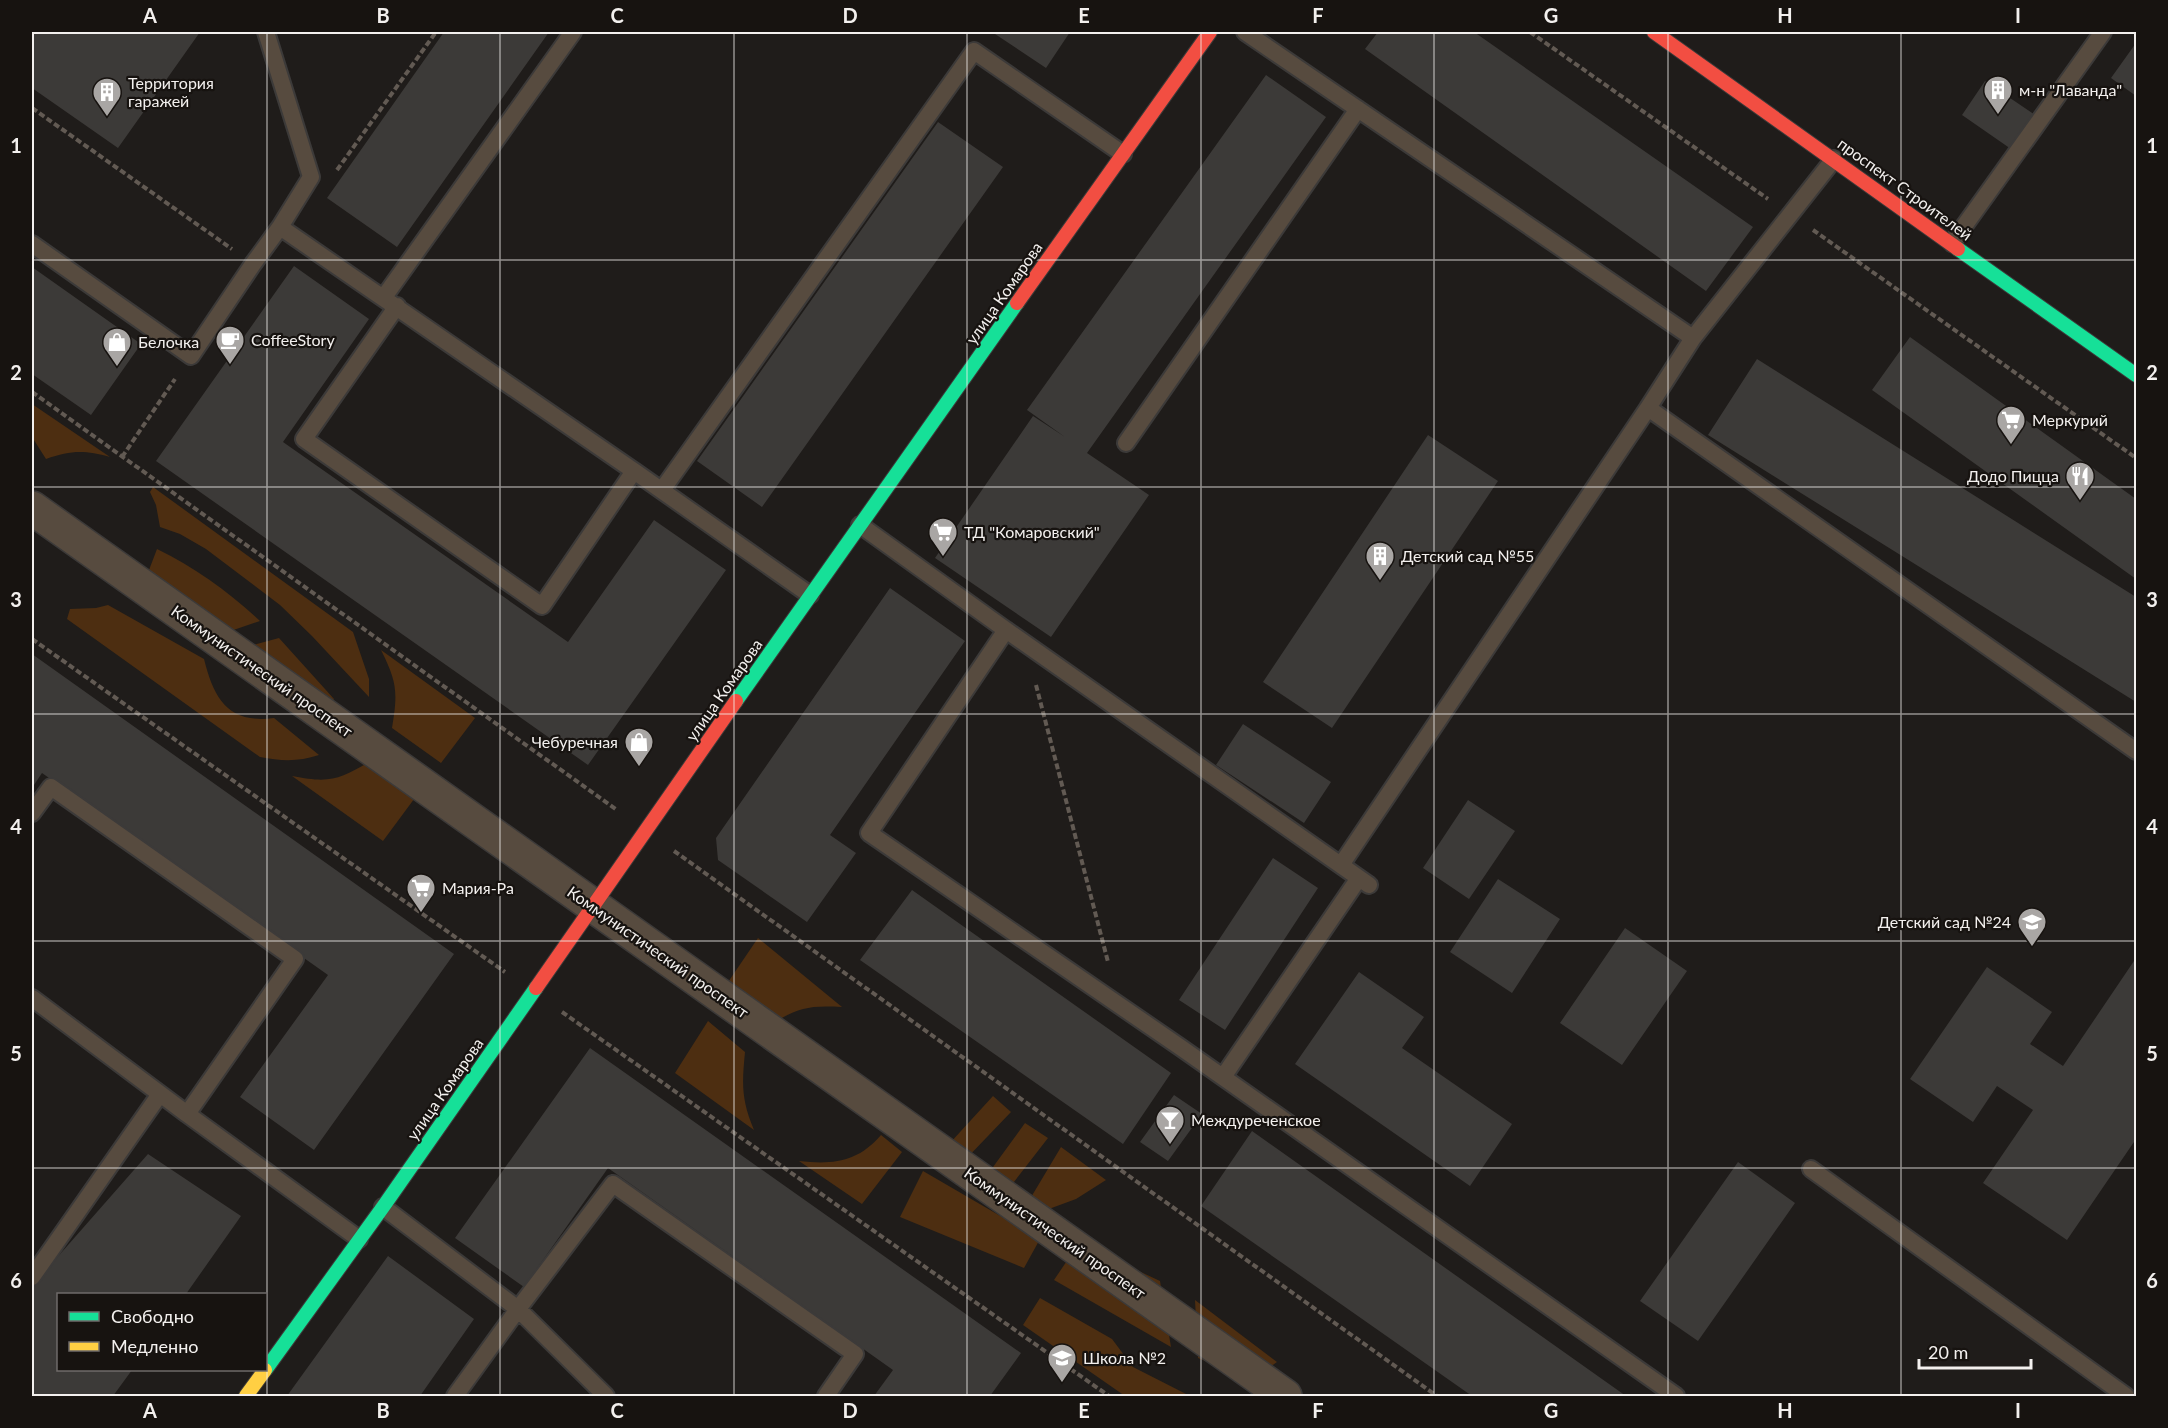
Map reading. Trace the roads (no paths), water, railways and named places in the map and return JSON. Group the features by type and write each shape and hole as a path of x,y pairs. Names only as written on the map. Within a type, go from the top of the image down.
{"street":[{"name":"улица Комарова","path":"267,1366 383,1207 810,595 1210,32"},
{"name":"проспект Строителей","path":"1654,32 2136,375"},
{"name":"Коммунистический проспект","path":"32,508 1285,1396"},
{"name":"улица Комарова","path":"246,1396 264,1371"}],"lane":[{"path":"32,244 191,356 280,227 311,177 266,32"},
{"path":"573,32 390,302 304,439 542,606 634,471"},
{"path":"1245,32 1693,338"},
{"path":"1952,243 2103,32"},
{"path":"662,490 974,51 1123,154"},
{"path":"1126,443 1358,109"},
{"path":"1341,865 1693,338 1834,159"},
{"path":"280,227 662,490 810,595"},
{"path":"1648,408 2136,751"},
{"path":"860,525 1364,882 1223,1077"},
{"path":"1006,630 869,833 1120,1005 1676,1396"},
{"path":"32,813 51,787 295,959 187,1114"},
{"path":"32,998 359,1239"},
{"path":"32,1277 160,1094"},
{"path":"1811,1169 2126,1396"},
{"path":"455,1396 613,1184 855,1353 826,1396"},
{"path":"383,1207 518,1309 606,1396"}],"place":[{"name":"м-н \"Лаванда\"","path":"1998,116"},
{"name":"Территория гаражей","path":"107,118"},
{"name":"CoffeeStory","path":"230,366"},
{"name":"Белочка","path":"117,368"},
{"name":"Меркурий","path":"2011,446"},
{"name":"Додо Пицца","path":"2080,502"},
{"name":"ТД \"Комаровский\"","path":"943,558"},
{"name":"Детский сад №55","path":"1380,582"},
{"name":"Чебуречная","path":"639,768"},
{"name":"Мария-Ра","path":"421,914"},
{"name":"Детский сад №24","path":"2032,948"},
{"name":"Междуреченское","path":"1170,1146"},
{"name":"Школа №2","path":"1062,1384"}]}
